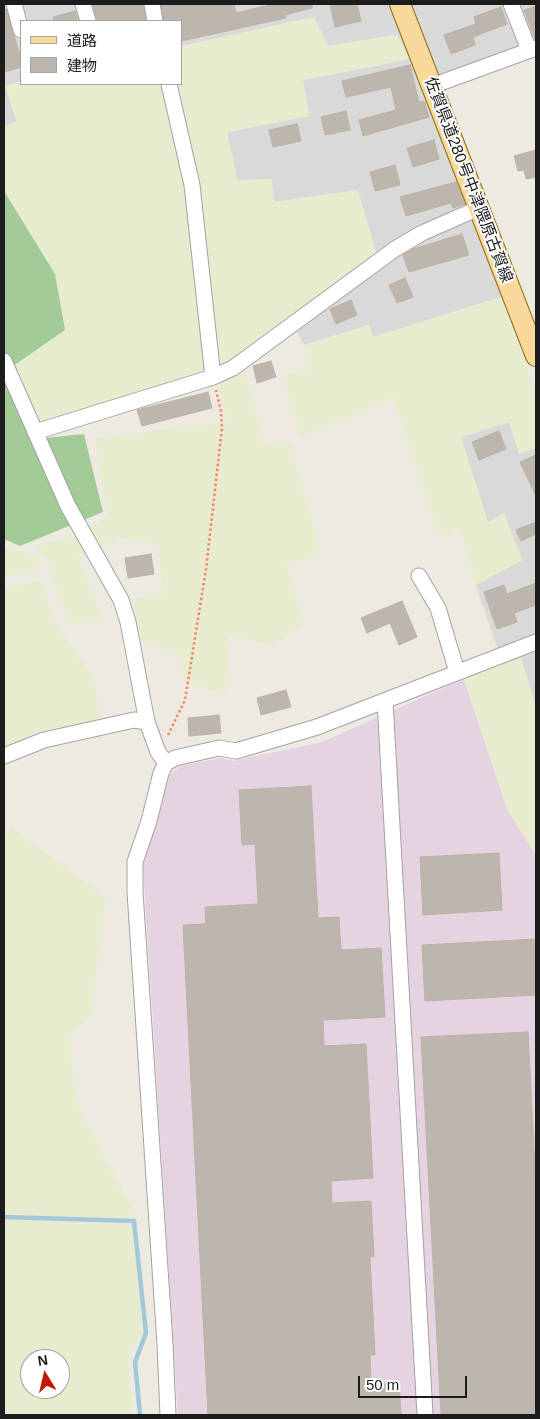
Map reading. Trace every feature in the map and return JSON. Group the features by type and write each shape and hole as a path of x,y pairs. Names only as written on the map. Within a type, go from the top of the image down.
{"main road":[{"name":"佐賀県道280号中津隈原古賀線","path":"400,4 536,356"}],"street":[{"path":"14,4 20,26"},
{"path":"83,4 88,20"},
{"path":"152,4 156,20"},
{"path":"432,86 533,49 511,4"},
{"path":"169,85 192,185 213,377"},
{"path":"36,432 213,377 233,368 395,248 422,233 479,208"},
{"path":"4,360 68,506 121,600 128,622 147,722 158,752 166,763"},
{"path":"420,576 438,608 457,672"},
{"path":"168,1415 164,1324 135,892 135,862 149,821 161,773 166,763 175,758 219,748 236,751 317,727 536,642"},
{"path":"385,701 425,1415"},
{"path":"4,756 44,740 134,720 147,722"}],"path":[{"path":"166,763 165,741 184,700 206,569 222,428 222,411 213,377"}],"shaded area":[{"path":"4,4 536,4 536,54 443,88 521,289 373,337 369,325 304,345 289,317 376,253 358,190 274,202 237,180 227,132 309,116 303,80 410,59 397,35 328,46 314,17 182,46 182,20 20,20 20,82 5,86 17,123 4,126"},
{"path":"509,422 519,454 536,448 536,707 521,658 503,665 476,585 522,560 504,513 488,523 461,437"},
{"path":"464,679 508,811 536,855 536,1415 178,1415 143,865 170,775 180,766 221,758 233,761 322,742"}],"green space":[{"path":"314,17 328,46 397,35 410,59 303,80 309,116 227,132 237,180 272,179 274,202 358,190 376,253 216,370 38,423 12,366 55,274 4,191 4,126 17,122 5,85 20,82 20,85 182,85 182,46"},
{"path":"4,191 55,274 65,330 13,366 45,438 84,434 103,512 20,546 4,539"},
{"path":"501,297 536,391 536,448 519,454 509,422 461,437 488,522 504,513 522,560 476,585 460,528 439,538 394,398 301,437 282,377 311,368 304,345 369,325 373,337"},
{"path":"246,372 263,444 290,442 321,554 287,565 303,624 273,645 229,636 226,692 187,685 177,655 136,638 128,602 162,593 158,545 122,537 79,559 104,621 71,624 51,579 48,558 36,546 78,536 108,516 95,439 227,421 217,382"},
{"path":"4,546 40,558 39,571 4,577"},
{"path":"41,581 56,624 95,680 100,720 39,731 4,748 4,587"},
{"path":"521,658 536,707 536,855 508,811 464,679"},
{"path":"10,827 106,897 91,1016 69,1035 77,1103 133,1211 142,1329 128,1360 133,1415 4,1415 4,846"}],"building":[{"path":"93,4 143,4 146,20 97,20"},
{"path":"161,4 234,4 236,13 274,4 312,4 312,8 285,15 286,18 182,41 182,20 164,20"},
{"path":"330,4 357,4 361,21 335,27"},
{"path":"536,6 536,39 535,39 524,10"},
{"path":"501,7 507,24 473,37 475,45 451,54 444,35 476,24 474,17"},
{"path":"4,9 6,9 20,52 20,67 4,72"},
{"path":"75,11 78,20 54,20 53,17"},
{"path":"410,65 419,102 424,101 429,117 363,136 359,120 396,110 391,87 346,97 342,81"},
{"path":"346,111 350,130 325,135 321,117"},
{"path":"297,124 301,141 273,147 269,130"},
{"path":"434,140 439,159 413,167 407,148"},
{"path":"536,150 536,177 526,179 524,170 518,171 514,156"},
{"path":"395,165 400,185 375,191 370,172"},
{"path":"456,182 465,204 453,208 451,203 406,216 400,197"},
{"path":"462,234 469,255 409,272 403,255 413,249"},
{"path":"405,278 413,297 397,303 389,285"},
{"path":"351,300 357,315 336,324 330,309"},
{"path":"271,361 276,377 257,383 253,366"},
{"path":"208,392 212,408 142,426 137,410"},
{"path":"499,431 506,449 479,460 472,442"},
{"path":"536,455 536,496 520,462"},
{"path":"536,522 536,534 521,541 516,530"},
{"path":"151,554 154,574 128,578 125,558"},
{"path":"536,583 536,605 514,613 517,622 497,629 484,592 504,585 507,594"},
{"path":"402,601 417,637 399,645 390,623 367,633 361,618"},
{"path":"286,690 291,707 261,715 257,698"},
{"path":"219,715 221,733 189,736 188,718"},
{"path":"311,786 318,918 339,917 341,950 381,948 385,1017 323,1020 324,1046 366,1044 373,1178 331,1181 332,1203 371,1201 374,1257 370,1257 375,1355 370,1355 371,1385 399,1383 401,1415 208,1415 183,925 206,924 205,907 258,904 255,844 242,845 239,790"},
{"path":"499,853 502,910 423,915 420,857"},
{"path":"536,939 536,995 425,1001 422,945"},
{"path":"528,1032 536,1187 536,1415 441,1415 421,1037"}],"waterway":[{"path":"4,1217 134,1221 146,1333 135,1362 140,1415"}]}
